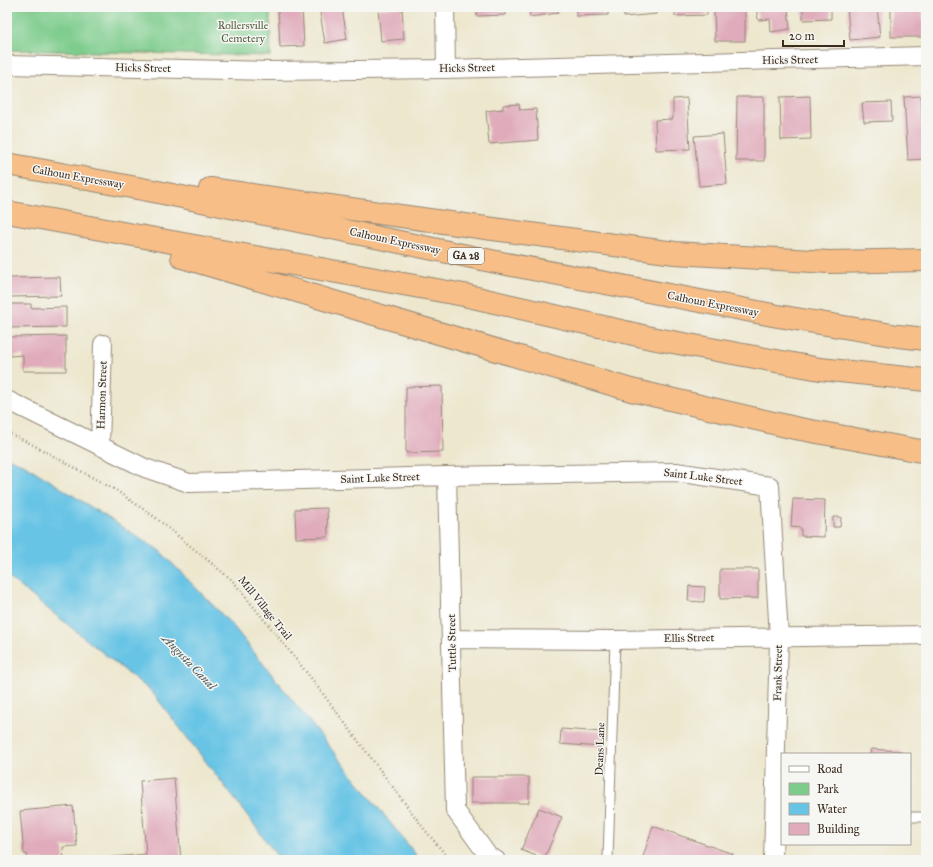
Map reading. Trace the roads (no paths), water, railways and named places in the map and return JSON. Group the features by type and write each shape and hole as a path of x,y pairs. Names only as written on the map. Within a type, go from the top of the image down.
{"highway":[{"path":"7,160 493,229 675,253 829,262 926,260"},
{"name":"Calhoun Expressway","path":"7,164 153,191 496,262 778,316 898,336 926,339"},
{"path":"7,212 464,295 659,340 820,369 926,380"},
{"path":"67,223 632,390 795,428 926,452"}],"street":[{"path":"445,7 446,69"},
{"name":"Hicks Street","path":"7,65 267,71 446,69 926,56"},
{"name":"Harmon Street","path":"100,446 103,344"},
{"name":"Saint Luke Street","path":"7,400 145,468 188,483 676,472 770,486"},
{"name":"Tuttle Street","path":"447,476 455,810 489,857 496,860"},
{"name":"Frank Street","path":"770,486 779,637 778,816 774,860"},
{"name":"Ellis Street","path":"452,639 615,640 926,634"}],"lane":[{"name":"Deans Lane","path":"608,860 615,640"},
{"path":"911,817 926,818"}],"water":[{"name":"Augusta Canal","path":"7,458 25,465 160,551 233,626 420,860 280,860 152,692 7,576"}],"park label":[{"name":"Rollersville Cemetery","path":"243,31"}]}
